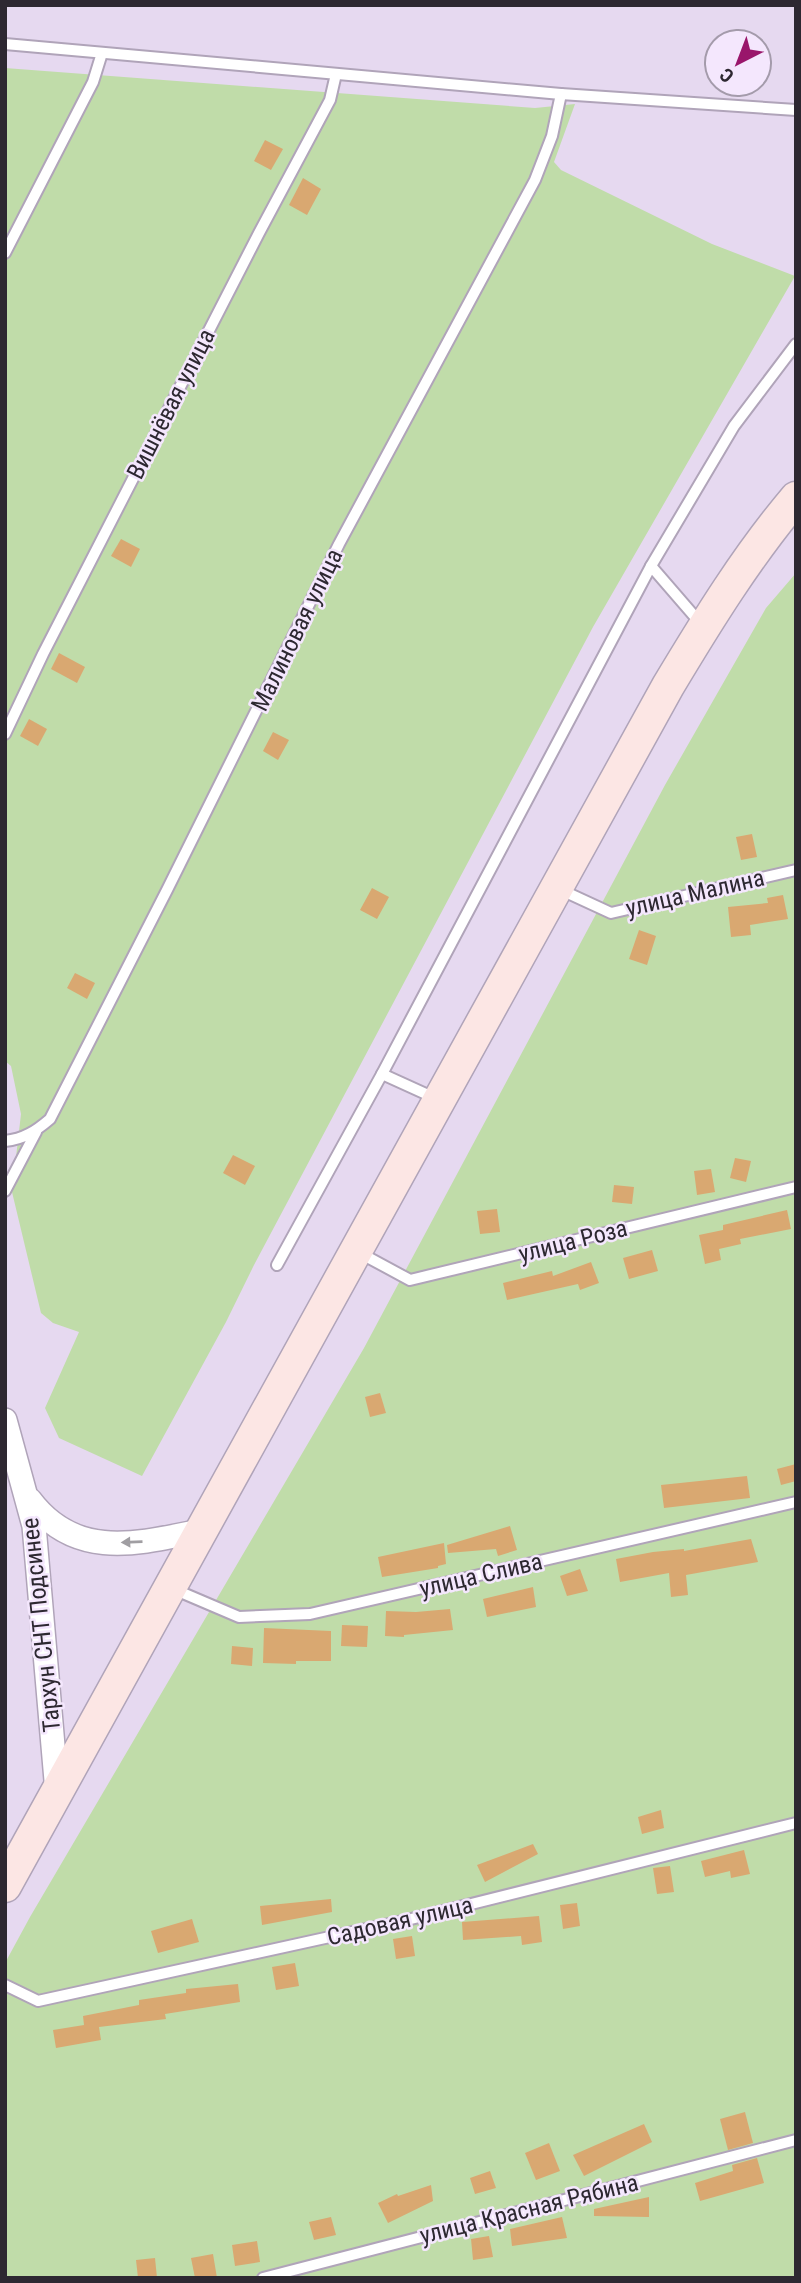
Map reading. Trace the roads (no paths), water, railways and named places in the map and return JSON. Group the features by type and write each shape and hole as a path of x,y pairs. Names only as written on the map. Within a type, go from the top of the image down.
{"main road":[{"path":"5,1886 668,686 703,627 772,526 796,498"}],"street":[{"name":"Тархун СНТ Подсинее","path":"7,1432 34,1526 57,1792"},
{"path":"25,1494 43,1517 68,1535 101,1543 147,1541 200,1531"}],"lane":[{"path":"5,44 561,94 796,110"},
{"path":"5,253 93,82 102,53"},
{"name":"Вишнёвая улица","path":"5,734 252,245 330,100 336,74"},
{"name":"Малиновая улица","path":"5,1191 36,1132 50,1119 339,544 535,180 552,136 561,94"},
{"path":"277,1265 382,1074 651,566 734,426 796,344"},
{"path":"651,566 703,627"},
{"name":"улица Малина","path":"556,888 611,913 796,870"},
{"path":"382,1074 439,1100"},
{"path":"5,1141 16,1140 36,1132"},
{"name":"улица Роза","path":"356,1251 410,1280 796,1186"},
{"name":"улица Слива","path":"169,1587 239,1617 310,1614 796,1502"},
{"name":"Садовая улица","path":"5,1985 38,2001 407,1920 796,1823"},
{"name":"улица Красная Рябина","path":"262,2278 796,2140"}]}
